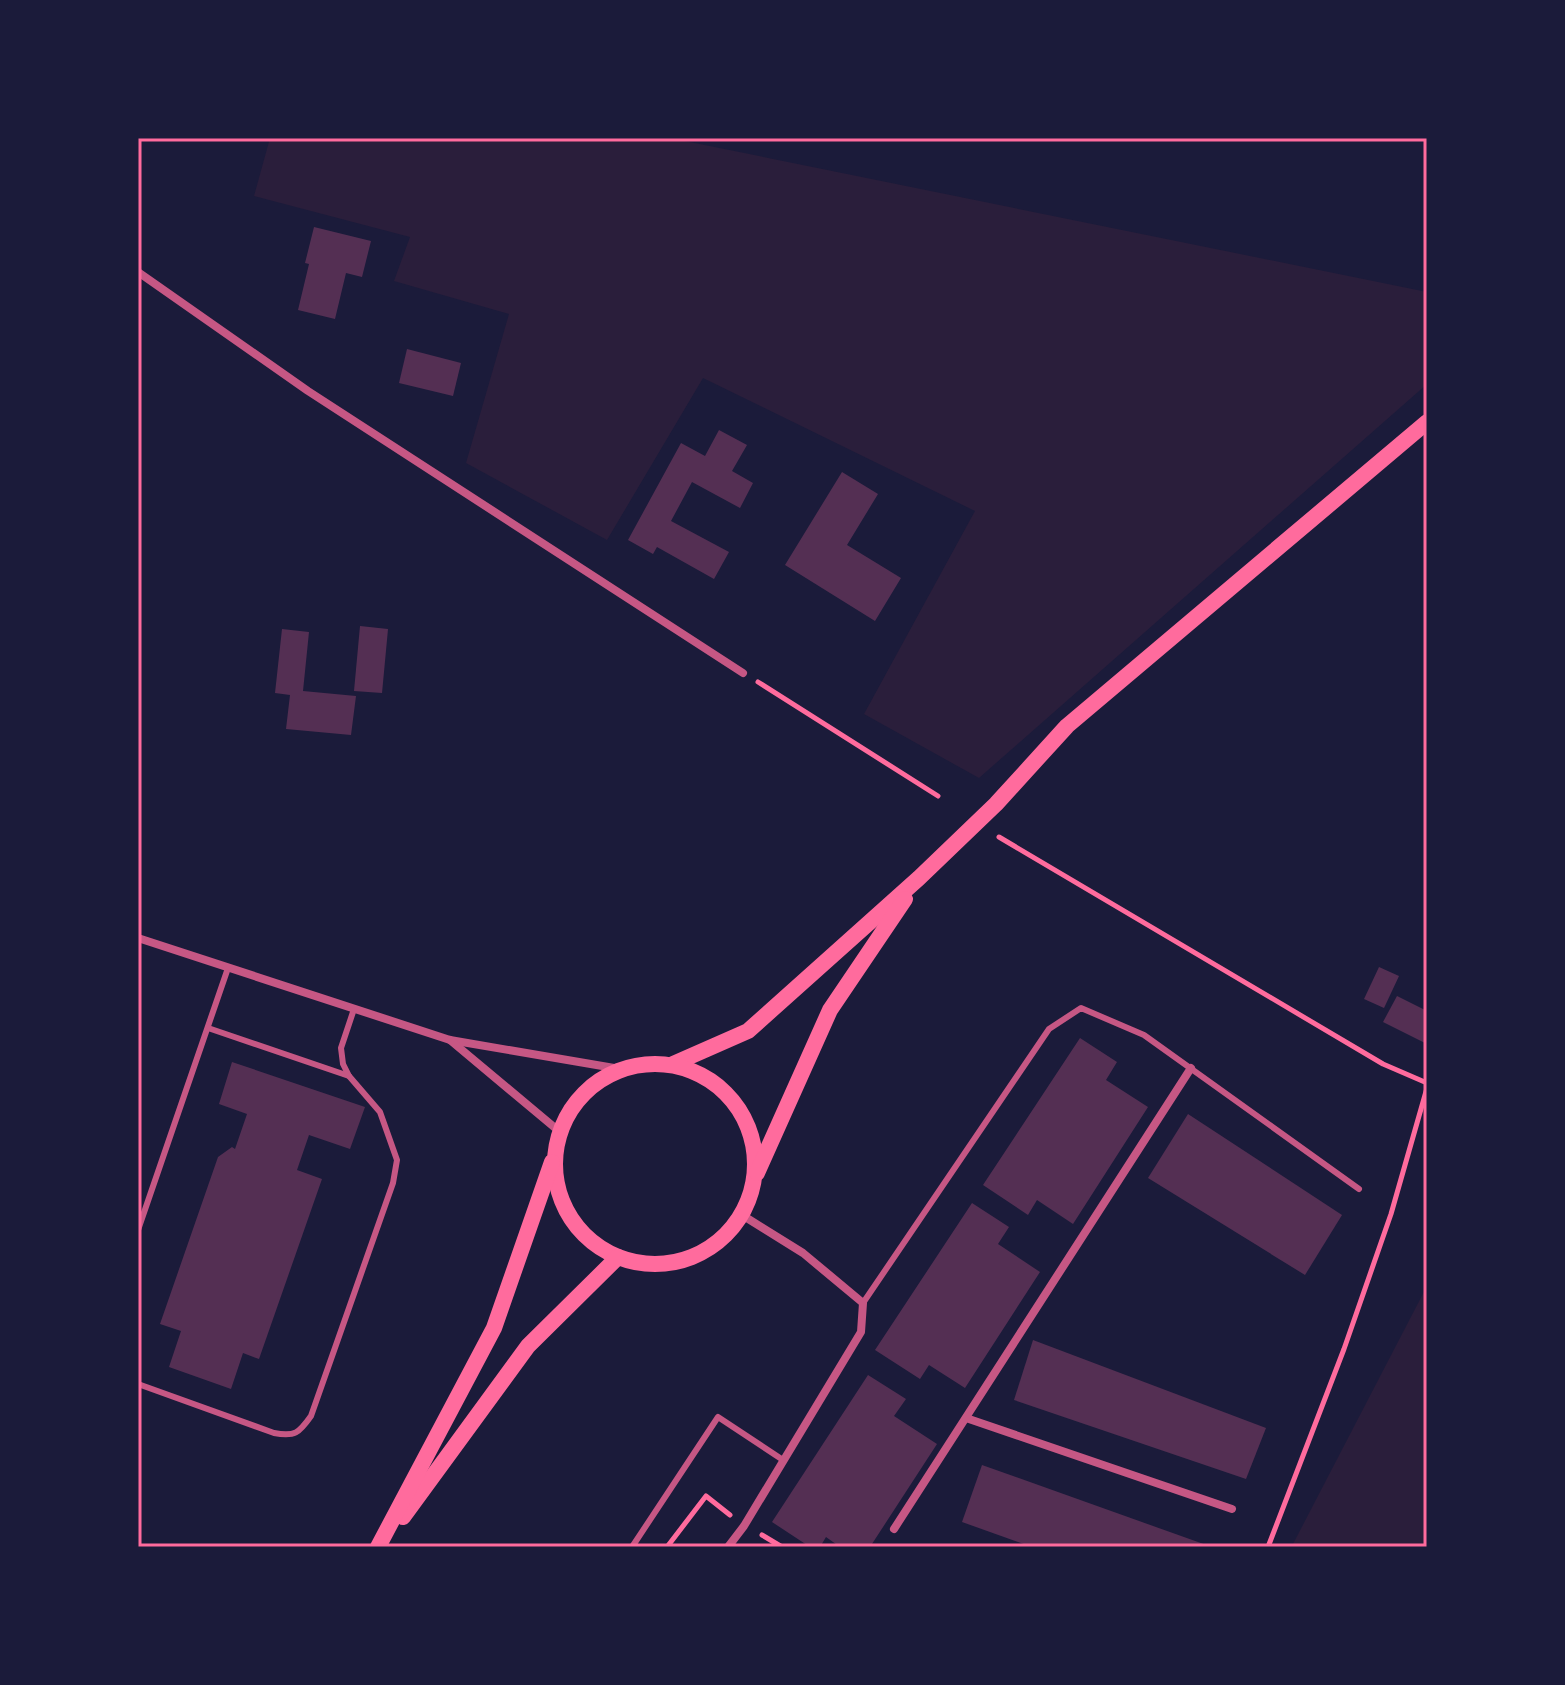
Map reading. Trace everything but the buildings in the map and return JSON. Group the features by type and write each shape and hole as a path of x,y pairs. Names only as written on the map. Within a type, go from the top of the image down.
{"main road":[{"path":"379,1547 494,1328 556,1153 560,1132 573,1105 594,1084 620,1069 673,1064 748,1031 919,878 996,804 1067,726 1427,422"},
{"path":"556,1153 557,1185 569,1216 591,1241 618,1257 653,1264 688,1259 718,1242 742,1215 755,1177 830,1010 919,878"},
{"path":"673,1064 708,1078 736,1104 753,1139 755,1177"},
{"path":"379,1547 528,1346 618,1257"}],"street":[{"path":"138,272 308,391 743,673"},
{"path":"138,938 450,1040 620,1069"},
{"path":"450,1040 560,1132"},
{"path":"894,1529 1191,1068"},
{"path":"728,1547 744,1526 861,1332 863,1303 803,1253 742,1215"},
{"path":"966,1418 1232,1509"}],"lane":[{"path":"138,1230 228,968"},
{"path":"863,1303 1049,1029 1081,1008 1144,1035 1359,1189"},
{"path":"138,1384 288,1436 301,1430 311,1416 393,1183 397,1160 380,1112 349,1076 343,1064 341,1048 354,1009"},
{"path":"208,1028 349,1076"},
{"path":"632,1547 718,1417 783,1460"}],"path":[{"path":"743,673 938,796"},
{"path":"998,836 1383,1064 1427,1086 1391,1214 1344,1349 1268,1547"}],"shaded area":[{"path":"270,138 670,138 1427,292 1427,384 979,778 864,714 975,511 703,378 607,540 466,463 509,314 394,281 410,237 254,196"},
{"path":"1427,1286 1427,1547 1292,1547 1293,1544"}]}
